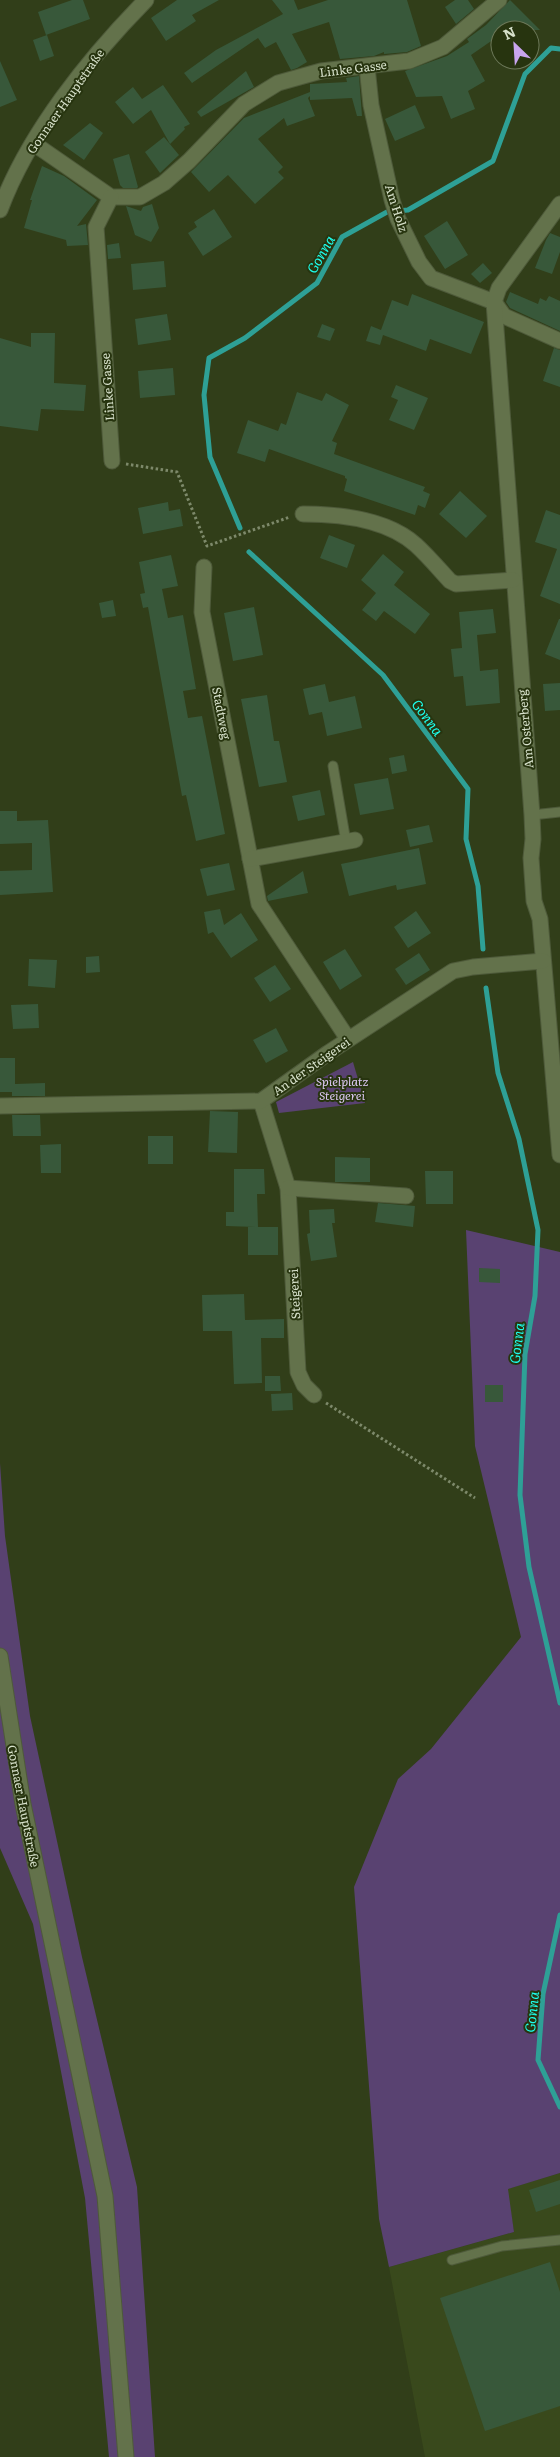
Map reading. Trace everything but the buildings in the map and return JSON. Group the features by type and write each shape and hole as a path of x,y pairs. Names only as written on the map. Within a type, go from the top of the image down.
{"street":[{"name":"Gonnaer Hauptstraße","path":"0,210 5,185 33,143 90,62 146,0"},
{"name":"Linke Gasse","path":"112,461 96,227 111,197 140,197 164,183 189,161 244,104 278,83 321,71 409,61 443,47 499,0"},
{"name":"Am Holz","path":"367,67 371,106 392,200 398,219 418,262 431,278 494,302 504,316 560,341"},
{"path":"33,143 111,197"},
{"path":"494,302 499,288 560,204"},
{"name":"Am Osterberg","path":"494,302 513,580 532,815 533,841 531,858 534,901 540,919 542,961 560,1155"},
{"path":"303,514 336,514 395,530 416,544 450,581 456,584 513,580"},
{"name":"Stadtweg","path":"204,567 202,612 259,904 348,1040"},
{"path":"250,859 351,841"},
{"name":"An der Steigerei","path":"0,1106 261,1101 348,1040 453,971 474,967 542,961"},
{"name":"Steigerei","path":"261,1101 288,1188 298,1372 304,1385 314,1395"},
{"path":"288,1188 406,1196"},
{"name":"Gonnaer Hauptstraße","path":"0,1656 23,1804 105,2196 126,2457"}],"lane":[{"path":"333,766 351,841"},
{"path":"532,815 560,812"},
{"path":"452,2260 502,2246 560,2240"}],"path":[{"path":"112,461 177,472 207,546 275,521 303,514"},
{"path":"314,1395 475,1498"}],"shaded area":[{"path":"560,2173 560,2457 425,2457 389,2267 514,2232 507,2189"}],"green space":[{"name":"Spielplatz Steigerei","path":"353,1062 365,1103 279,1113 276,1102"},
{"path":"466,1230 560,1252 560,2173 508,2189 514,2232 389,2267 379,2219 354,1887 398,1779 431,1749 521,1637 475,1446"},
{"path":"0,1463 5,1536 30,1716 82,1957 137,2187 155,2457 109,2457 85,2198 33,1924 0,1848"}],"waterway":[{"name":"Gonna","path":"240,528 210,457 204,395 209,358 245,338 317,283 342,237 387,212 408,210 493,161 525,74 551,48 560,49"},
{"name":"Gonna","path":"249,552 383,675 468,789 466,839 478,886 483,949"},
{"name":"Gonna","path":"486,988 498,1073 519,1139 538,1230 535,1296 525,1354 520,1495 529,1567 560,1703"},
{"name":"Gonna","path":"560,1915 543,1994 538,2060 560,2107"}]}
